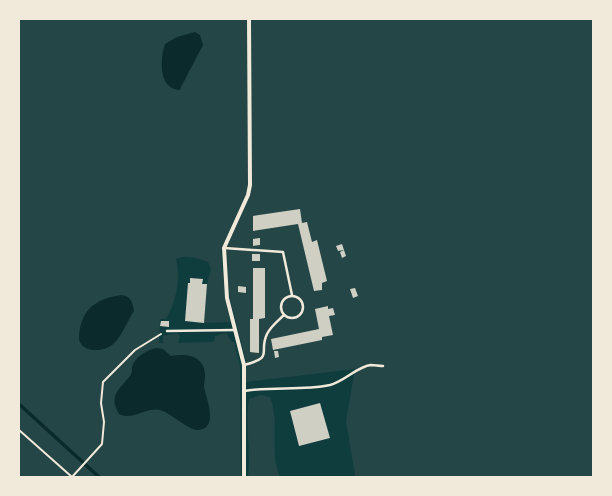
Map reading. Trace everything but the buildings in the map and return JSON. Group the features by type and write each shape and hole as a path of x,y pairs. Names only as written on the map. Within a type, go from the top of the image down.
{"street":[{"path":"244,477 244,365 228,298 224,248 248,196 250,185 250,19"}],"lane":[{"path":"224,248 283,252 292,295"},
{"path":"292,295 302,301 302,312 294,318 284,315 280,308 282,300 292,295"},
{"path":"244,365 257,361 264,355 267,335 272,326 284,315"},
{"path":"168,331 236,330"},
{"path":"244,391 264,388 296,389 330,385 344,380 363,368 371,365 383,366"}],"path":[{"path":"19,430 72,477 102,444 104,434 103,416 100,403 103,382 135,350 152,338 168,331"}],"shaded area":[{"path":"19,19 593,19 593,477 352,477 355,475 346,421 355,369 246,382 246,361 230,299 224,248 221,250 225,298 230,322 204,323 207,284 211,269 208,262 192,257 176,259 178,274 177,290 170,313 166,319 160,319 159,343 163,343 163,336 177,333 180,336 178,343 214,342 215,336 226,333 232,342 234,342 240,366 241,477 19,477"},
{"path":"195,32 200,35 203,45 180,90 173,88 164,79 162,72 162,57 165,44 177,37"},
{"path":"122,295 131,300 134,311 119,338 116,342 105,349 92,350 84,347 80,342 79,336 85,314 94,304 107,298"},
{"path":"156,348 163,349 171,356 188,355 198,359 202,363 205,375 204,387 210,413 208,425 204,429 194,429 160,410 150,410 129,416 119,414 116,407 115,397 119,389 131,375 132,367 136,360 145,352"},
{"path":"261,395 270,397 273,407 275,457 280,477 248,477 249,399"}],"waterway":[{"path":"19,404 99,477"}]}
